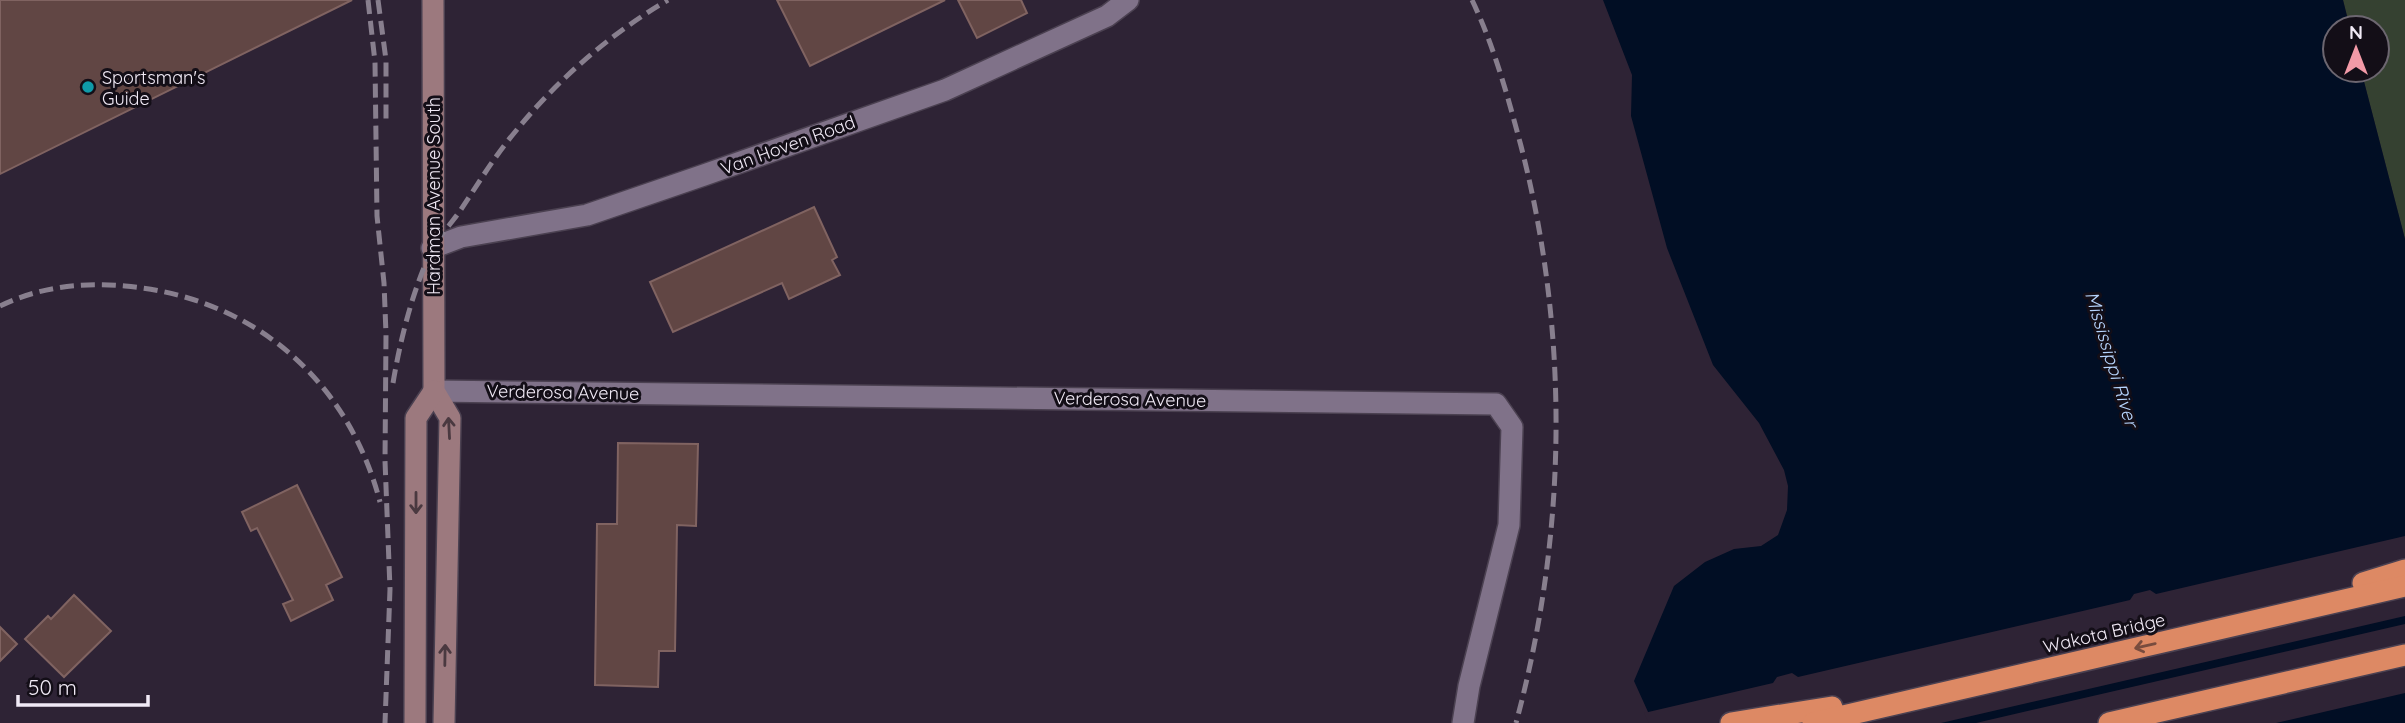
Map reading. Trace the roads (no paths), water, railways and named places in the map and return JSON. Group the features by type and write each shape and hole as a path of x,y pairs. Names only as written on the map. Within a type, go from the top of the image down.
{"highway":[{"path":"2211,631 2405,570"},
{"name":"Wakota Bridge","path":"1813,723 2405,586"},
{"path":"2109,723 2405,655"},
{"path":"2232,695 2405,669"},
{"path":"1731,723 1979,685"}],"street":[{"name":"Hardman Avenue South","path":"433,0 434,391 450,418 444,723"},
{"name":"Van Hoven Road","path":"432,248 461,237 587,215 945,90 1107,16 1128,0"},
{"path":"415,723 416,418 434,391"},
{"name":"Verderosa Avenue","path":"434,391 1496,404 1511,427 1509,525 1469,686 1463,723"}],"water":[{"name":"Mississippi River","path":"1603,0 2343,0 2346,14 2321,14 2321,84 2365,84 2405,239 2405,723 1653,723 1634,681 1674,586 1705,562 1734,549 1761,546 1778,535 1787,510 1788,486 1784,470 1759,423 1713,365 1667,248 1631,116 1632,75"}],"railway":[{"path":"368,0 375,62 377,216 386,334 385,461 390,589 385,723"},
{"path":"378,0 386,60 386,125"},
{"path":"393,383 408,315 432,250 500,151 531,113 567,76 605,43 668,0"},
{"path":"1472,0 1494,53 1521,146 1537,218 1548,290 1554,362 1556,435 1553,507 1533,652 1516,723"},
{"path":"0,306 30,294 61,287 125,286 171,293 214,307 253,327 288,352 319,383 345,418 365,458 380,502"}],"place":[{"name":"Sportsman's Guide","path":"88,87"}]}
